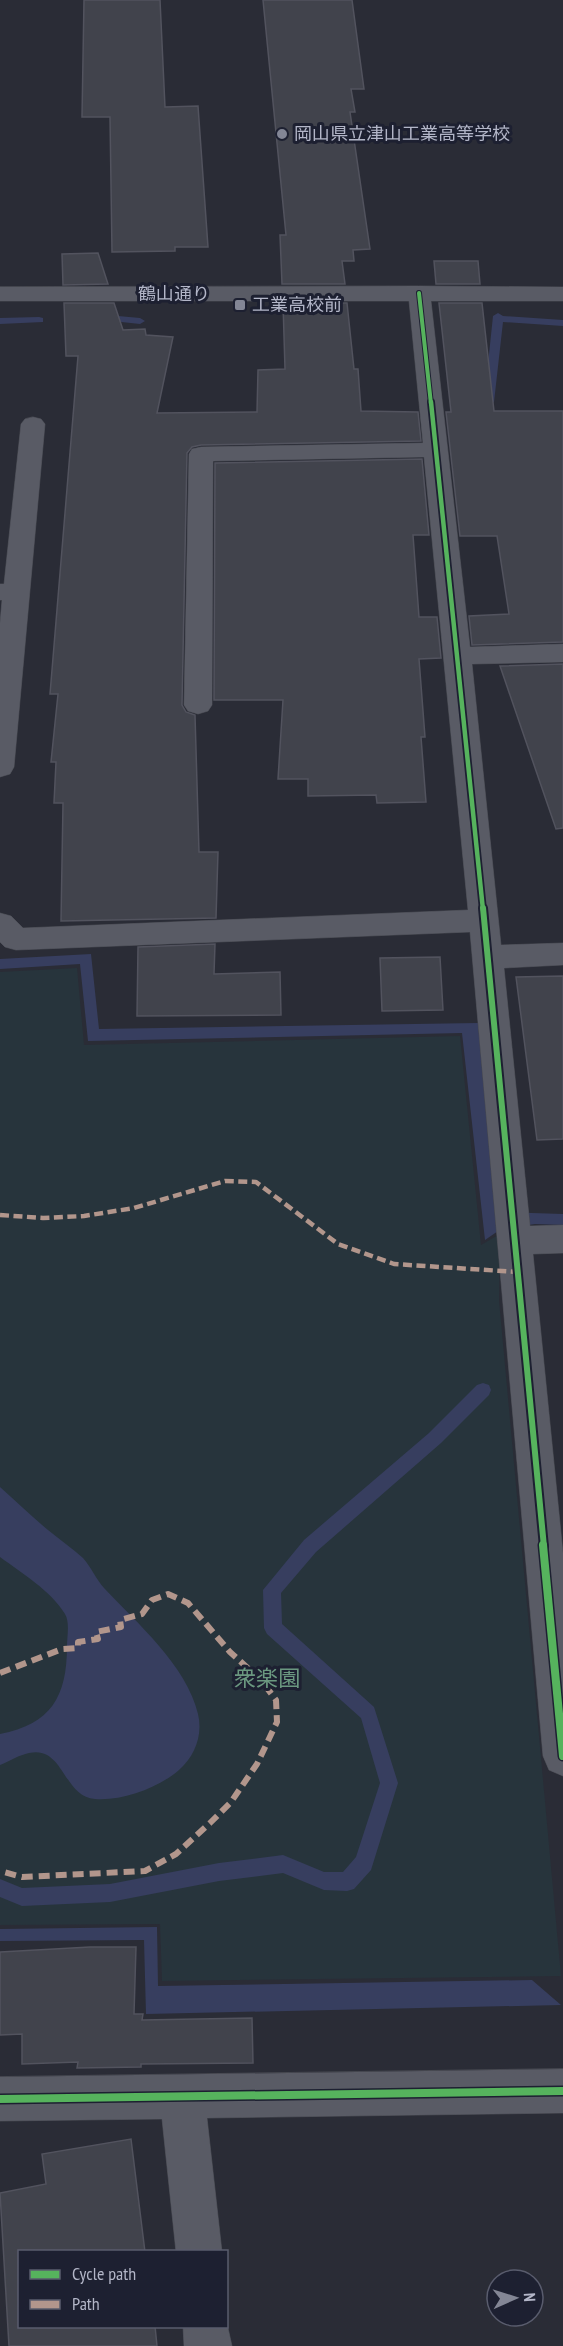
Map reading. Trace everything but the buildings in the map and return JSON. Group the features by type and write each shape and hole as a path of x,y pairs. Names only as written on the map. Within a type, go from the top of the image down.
{"street":[{"path":"418,293 458,656 516,1240 563,1756"},
{"name":"鶴山通り","path":"0,294 563,294"},
{"path":"0,767 8,592 33,424"},
{"path":"198,705 201,453 436,450"},
{"path":"458,656 563,653"},
{"path":"0,924 16,939 483,920"},
{"path":"487,957 563,954"},
{"path":"516,1240 563,1239"},
{"path":"0,2099 563,2091"},
{"path":"182,2097 198,2250"},
{"path":"206,2328 208,2346"}],"green space":[{"name":"衆楽園","path":"77,968 84,1045 460,1036 481,1245 500,1234 499,1300 561,1976 162,1981 160,1924 0,1925 0,972"}],"water":[{"path":"91,954 99,1029 478,1023 498,1212 563,1214 563,1225 535,1224 501,1229 485,1240 462,1033 88,1041 80,964 0,969 0,959"},
{"path":"0,1487 83,1558 104,1588 172,1662 192,1696 199,1722 198,1737 193,1752 179,1770 151,1788 117,1798 95,1799 84,1796 76,1790 57,1764 50,1757 41,1753 25,1754 0,1765 0,1734 32,1723 44,1715 59,1694 64,1680 68,1630 65,1614 52,1597 0,1557"},
{"path":"157,1927 158,1986 532,1980 561,2005 146,2014 144,1940 0,1941 0,1929"}],"waterway":[{"path":"489,402 498,316"},
{"path":"107,318 140,321"},
{"path":"498,319 563,323"},
{"path":"0,321 39,320"},
{"path":"0,1888 22,1897 110,1893 219,1872 283,1864 324,1881 347,1882 364,1863 389,1783 368,1713 273,1628 272,1590 310,1546 435,1438 483,1390"}],"marked path":[{"path":"0,1215 43,1218 84,1216 134,1208 225,1181 256,1182 338,1244 394,1264 518,1272"},
{"path":"0,1673 62,1649 78,1648 78,1642 98,1639 96,1632 121,1627 120,1620 142,1614 152,1600 168,1594 188,1603 230,1652 261,1680 276,1700 277,1722 257,1764 231,1802 176,1854 145,1871 22,1877 0,1871"}],"cycle path":[{"path":"419,293 494,1024 563,1756"},
{"path":"0,2099 563,2091"}],"place":[{"name":"岡山県立津山工業高等学校","path":"282,134"},
{"name":"工業高校前","path":"240,305"}]}
